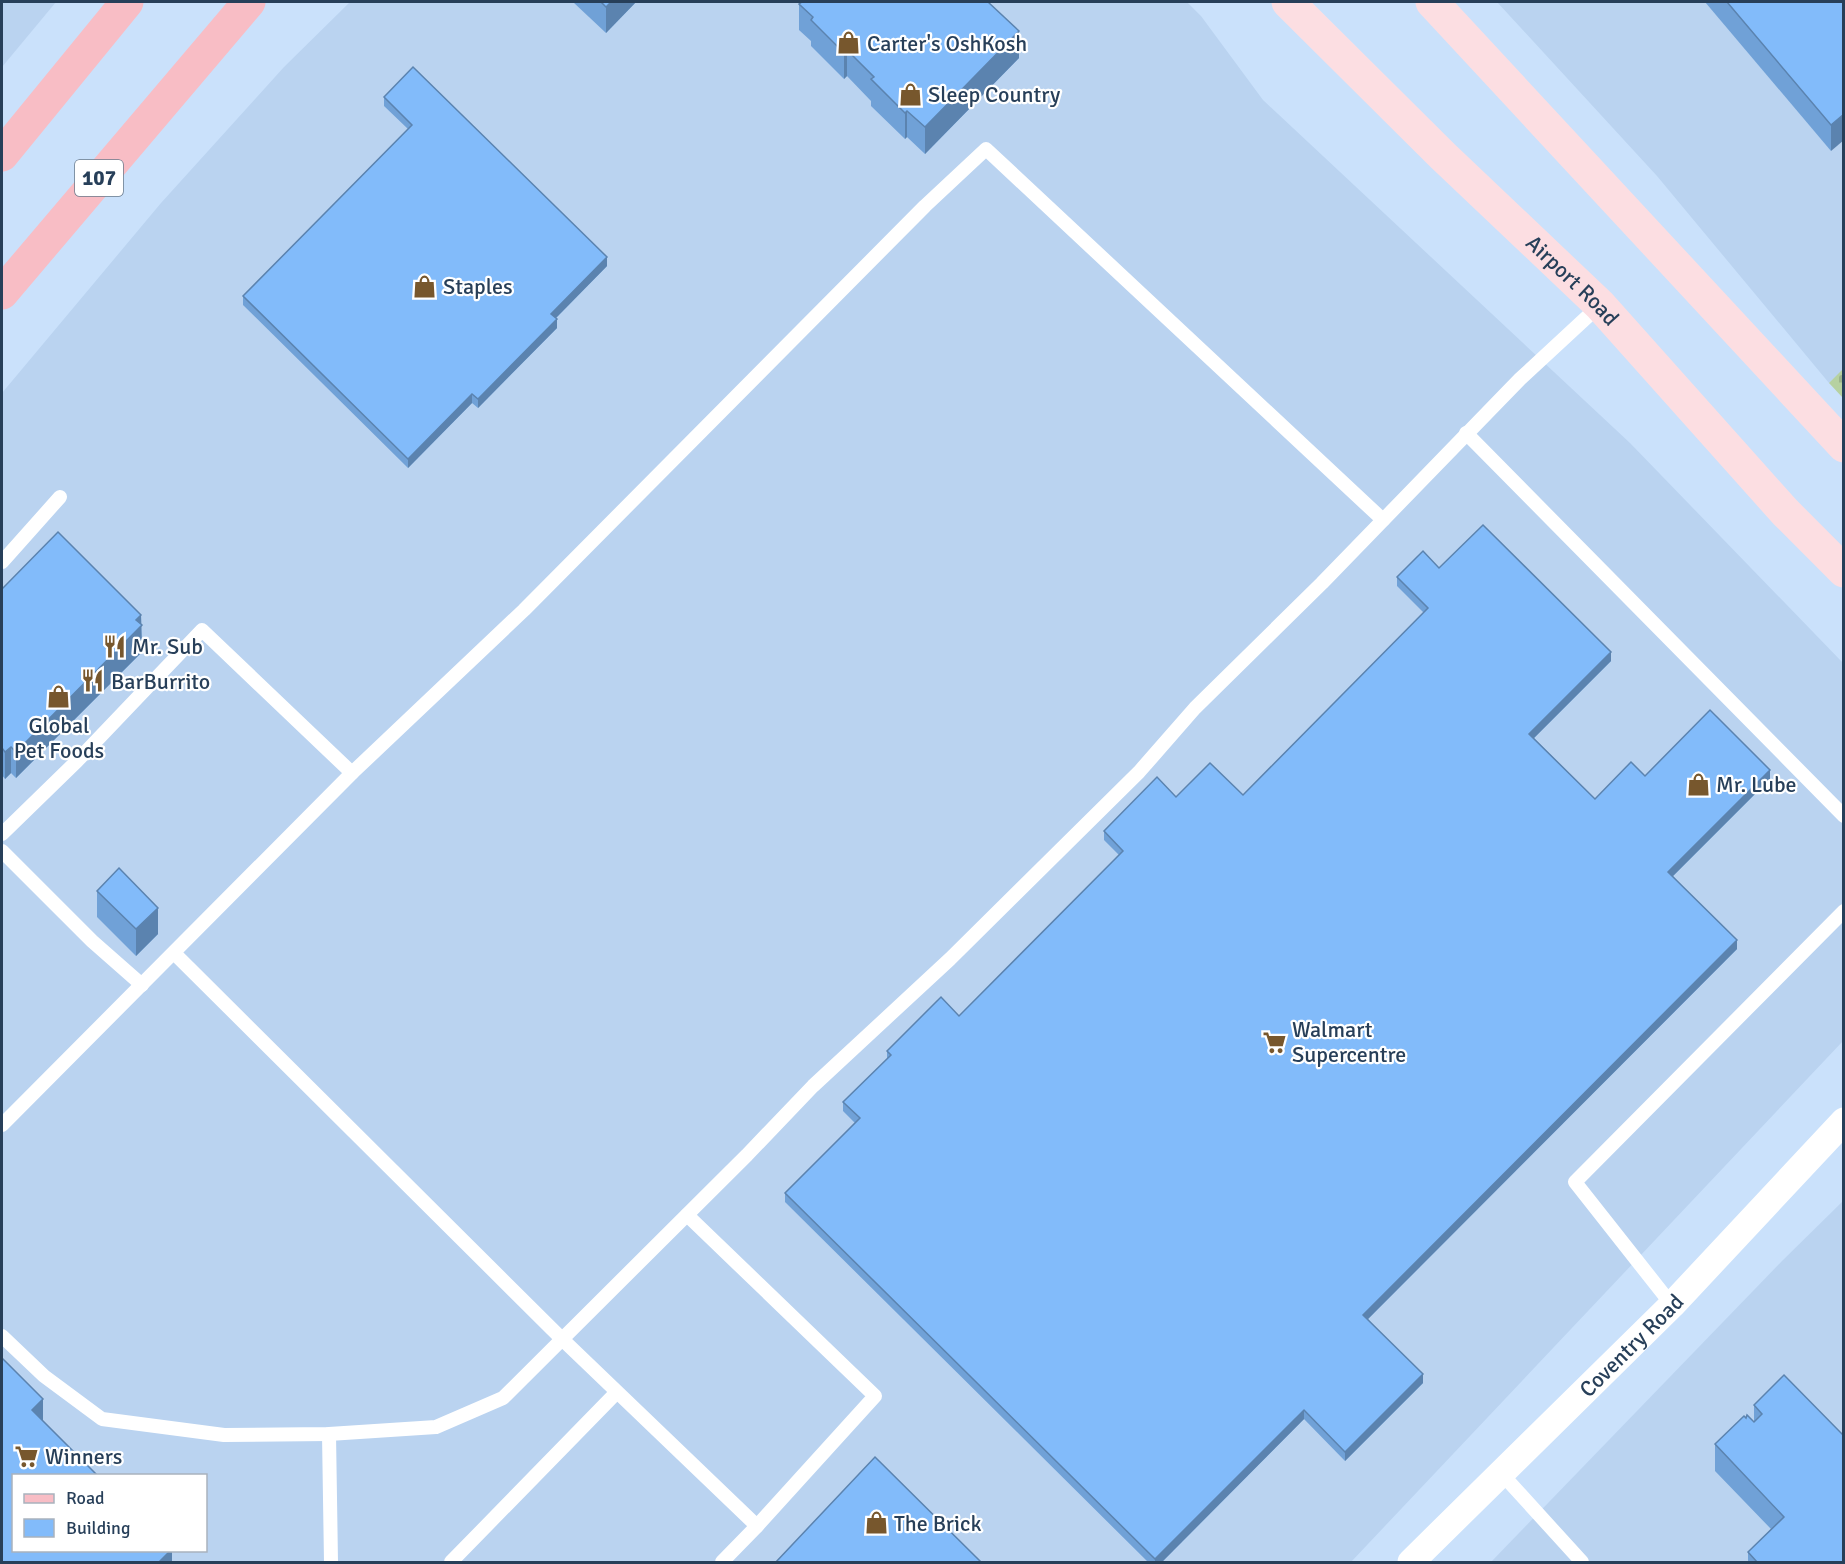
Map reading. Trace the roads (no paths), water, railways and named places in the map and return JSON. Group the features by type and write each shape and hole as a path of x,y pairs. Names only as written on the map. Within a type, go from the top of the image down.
{"main road":[{"path":"2,155 127,2"},
{"name":"107","path":"2,293 249,2"},
{"name":"Airport Road","path":"1288,2 1443,156 1600,305 1785,512 1844,571"},
{"path":"1432,2 1844,446"}],"street":[{"name":"Coventry Road","path":"1411,1563 1672,1305 1844,1120"}],"lane":[{"path":"2,1125 352,773 524,610 925,206 986,149 1383,520"},
{"path":"2,1336 44,1376 102,1419 224,1434 329,1434 436,1427 503,1398 813,1086 950,959 1139,772 1195,708 1322,583 1466,433 1600,305"},
{"path":"1466,433 1844,816"},
{"path":"2,562 60,497"},
{"path":"2,834 77,761 202,630 352,773"},
{"path":"2,851 92,941 142,986"},
{"path":"1672,1305 1575,1182 1844,911"},
{"path":"174,953 562,1340 757,1526"},
{"path":"687,1215 875,1396 722,1563"},
{"path":"451,1563 616,1393"},
{"path":"329,1434 331,1563"},
{"path":"1502,1473 1582,1563"}],"place":[{"name":"Carter's OshKosh","path":"849,43"},
{"name":"Sleep Country","path":"910,94"},
{"name":"Staples","path":"425,286"},
{"name":"Mr. Sub","path":"114,646"},
{"name":"BarBurrito","path":"93,681"},
{"name":"Global Pet Foods","path":"59,696"},
{"name":"Mr. Lube","path":"1698,784"},
{"name":"Walmart Supercentre","path":"1274,1042"},
{"name":"Winners","path":"27,1456"},
{"name":"The Brick","path":"876,1523"}]}
